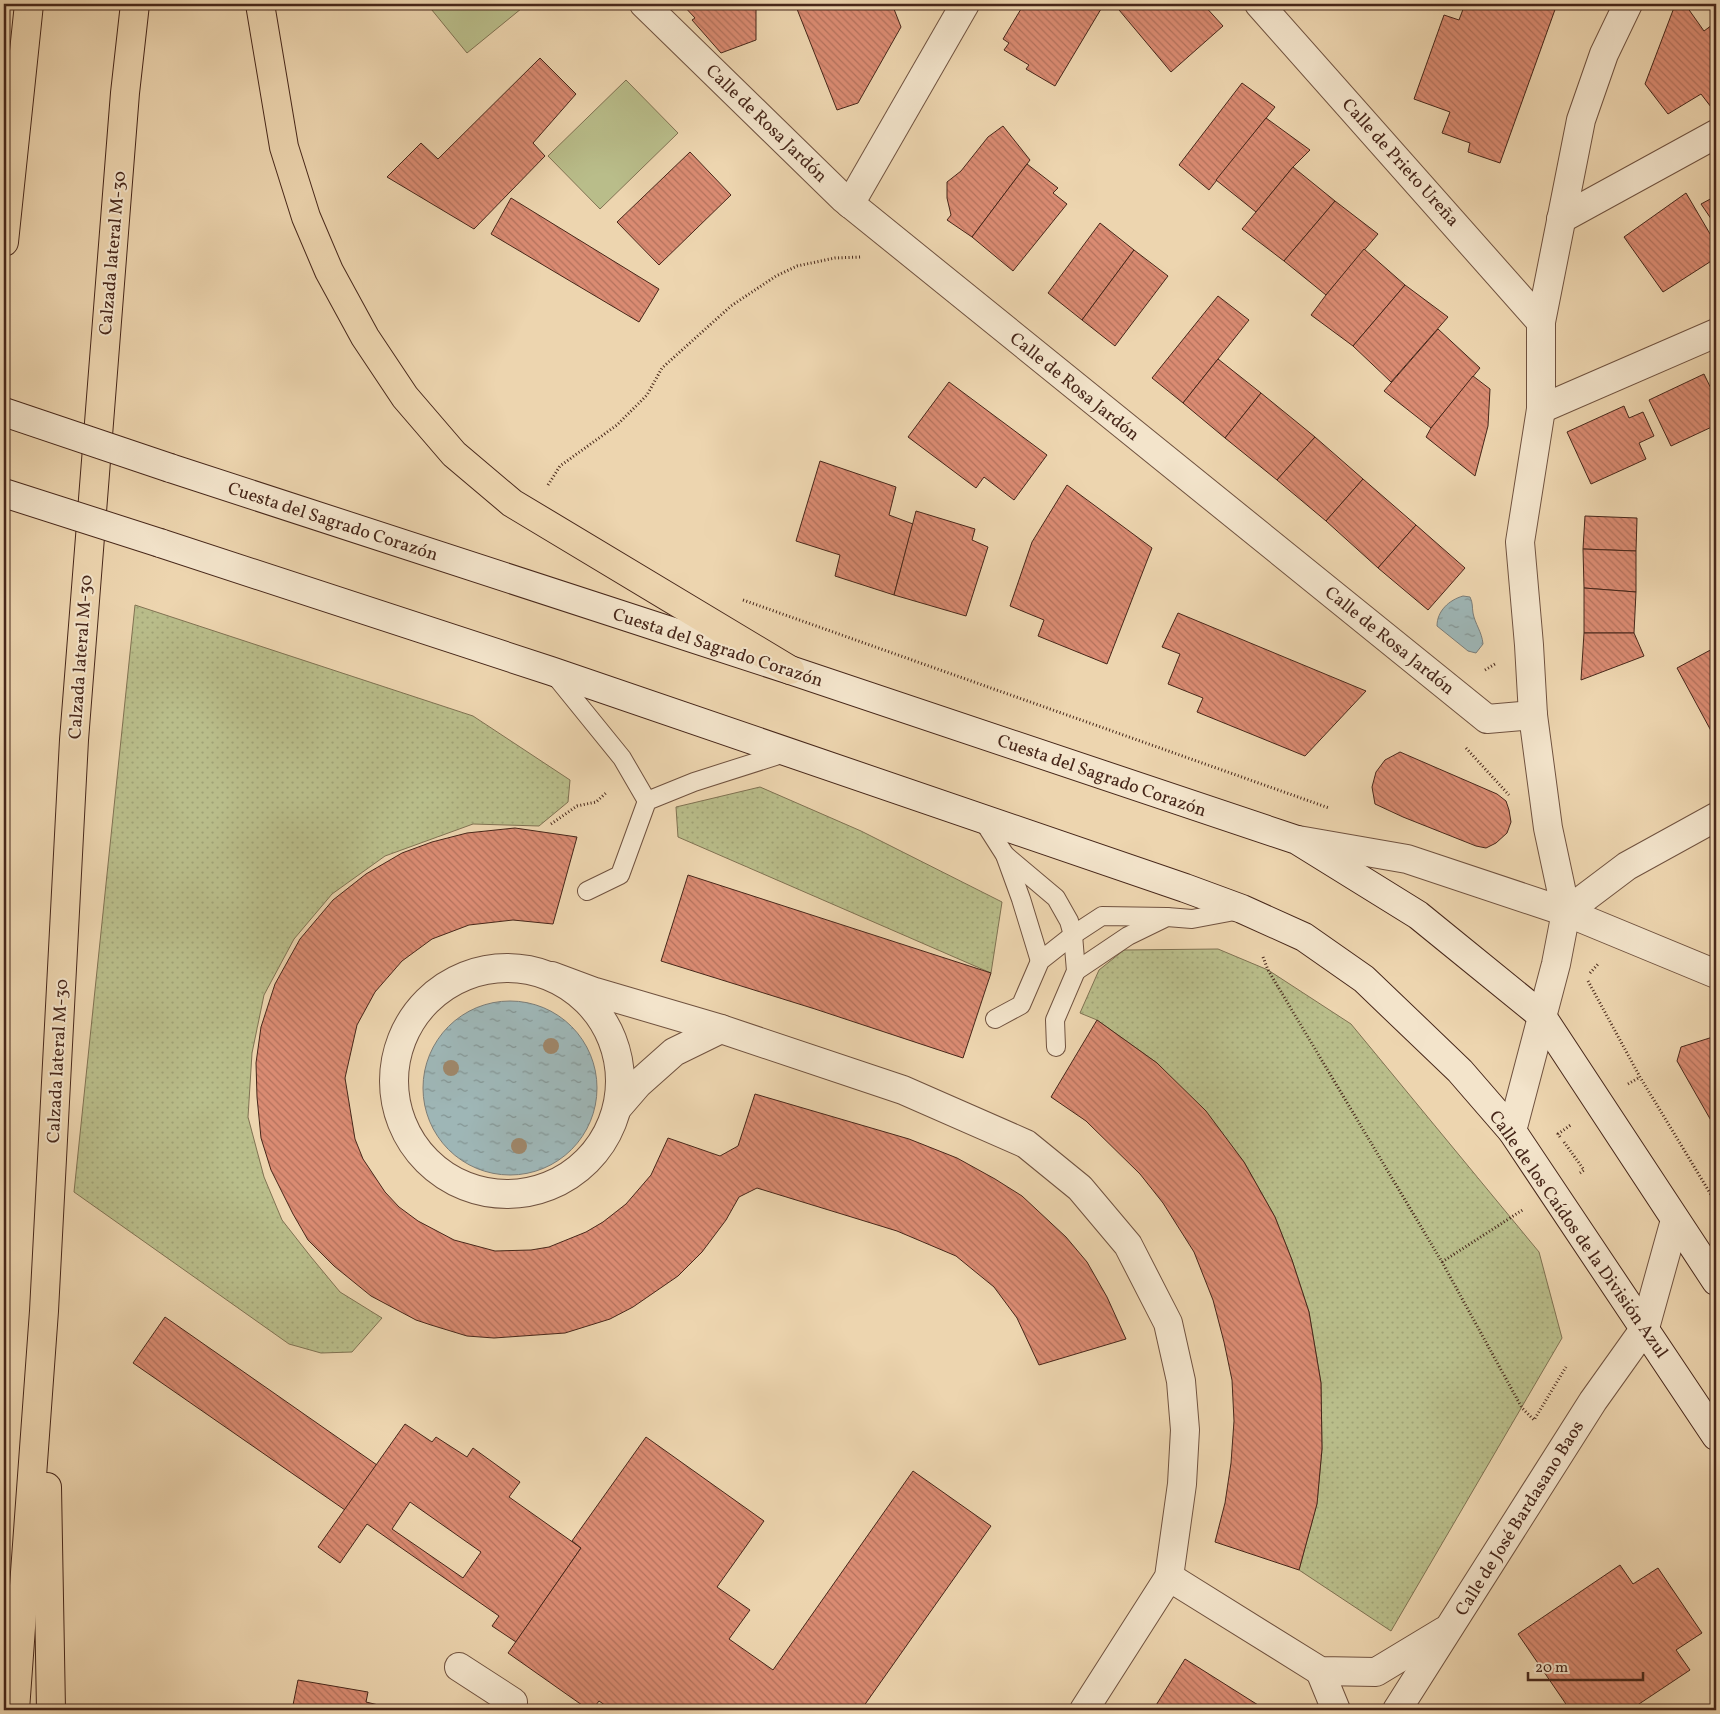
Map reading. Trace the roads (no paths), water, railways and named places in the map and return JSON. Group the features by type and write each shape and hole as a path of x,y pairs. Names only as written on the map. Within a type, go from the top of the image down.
{"highway":[{"path":"4,242 29,4"},
{"name":"Calzada lateral M-30","path":"44,1311 74,740 125,93 135,4"},
{"path":"260,4 284,147 306,217 329,272 365,337 405,397 454,454 512,503 790,670"},
{"path":"15,1710 44,1311"},
{"path":"44,1311 51,1710"}],"street":[{"name":"Calle de Rosa Jardón","path":"644,4 848,202 1487,719 1533,714"},
{"path":"848,202 965,4"},
{"name":"Calle de Prieto Ureña","path":"1259,4 1541,322"},
{"path":"1512,1131 1541,1015 1556,964 1566,912 1548,828 1533,714 1530,645 1520,542 1541,410 1541,322 1581,120 1604,54 1628,4"},
{"path":"1561,219 1716,134"},
{"path":"1541,410 1716,332"},
{"name":"Cuesta del Sagrado Corazón","path":"4,412 790,670 1298,840 1418,915 1541,1015"},
{"path":"4,493 551,671 1242,909"},
{"path":"1566,912 1627,866 1716,817"},
{"path":"1298,840 1407,859 1566,912 1716,974"},
{"name":"Calle de los Caídos de la División Azul","path":"1242,909 1304,937 1364,979 1460,1071 1512,1131 1716,1436"},
{"path":"552,976 585,998 609,1029 621,1067 619,1106 605,1141 581,1169 549,1188 512,1195 476,1191 442,1174 416,1149 398,1116 393,1079 400,1042 418,1010 445,985 479,970 516,967 552,976 596,992 721,1028 903,1090 1026,1144 1080,1188 1128,1245 1168,1323 1181,1380 1185,1430 1182,1484 1169,1577 1084,1710"},
{"path":"1541,1015 1716,1281"},
{"path":"619,1106 638,1084 674,1052 721,1028"},
{"name":"Calle de José Bardasano Baos","path":"1397,1710 1593,1401 1645,1328 1675,1220"},
{"path":"1169,1577 1320,1671 1376,1672 1450,1628"},
{"path":"459,1667 513,1702 511,1710"},
{"path":"1320,1671 1336,1710"}],"lane":[{"path":"551,671 622,758 647,801"},
{"path":"587,891 620,875 647,801 694,782 788,752"},
{"path":"982,819 1005,856 1021,899 1040,961"},
{"path":"1005,856 1056,898 1069,921 1073,935 1076,970 1055,1020 1056,1047"},
{"path":"995,1019 1021,1005 1040,961 1073,935 1102,916 1192,919 1242,909"},
{"path":"1076,970 1128,936 1167,917"}],"water":[{"path":"1463,596 1470,597 1483,644 1476,653 1468,651 1437,626 1439,616 1445,607 1453,600"},
{"path":"510,1001 527,1003 543,1008 565,1021 577,1033 593,1063 597,1088 595,1105 590,1121 577,1143 565,1155 535,1171 510,1175 493,1173 477,1168 455,1155 443,1143 427,1113 423,1088 425,1071 430,1055 443,1033 455,1021 485,1005"}]}
